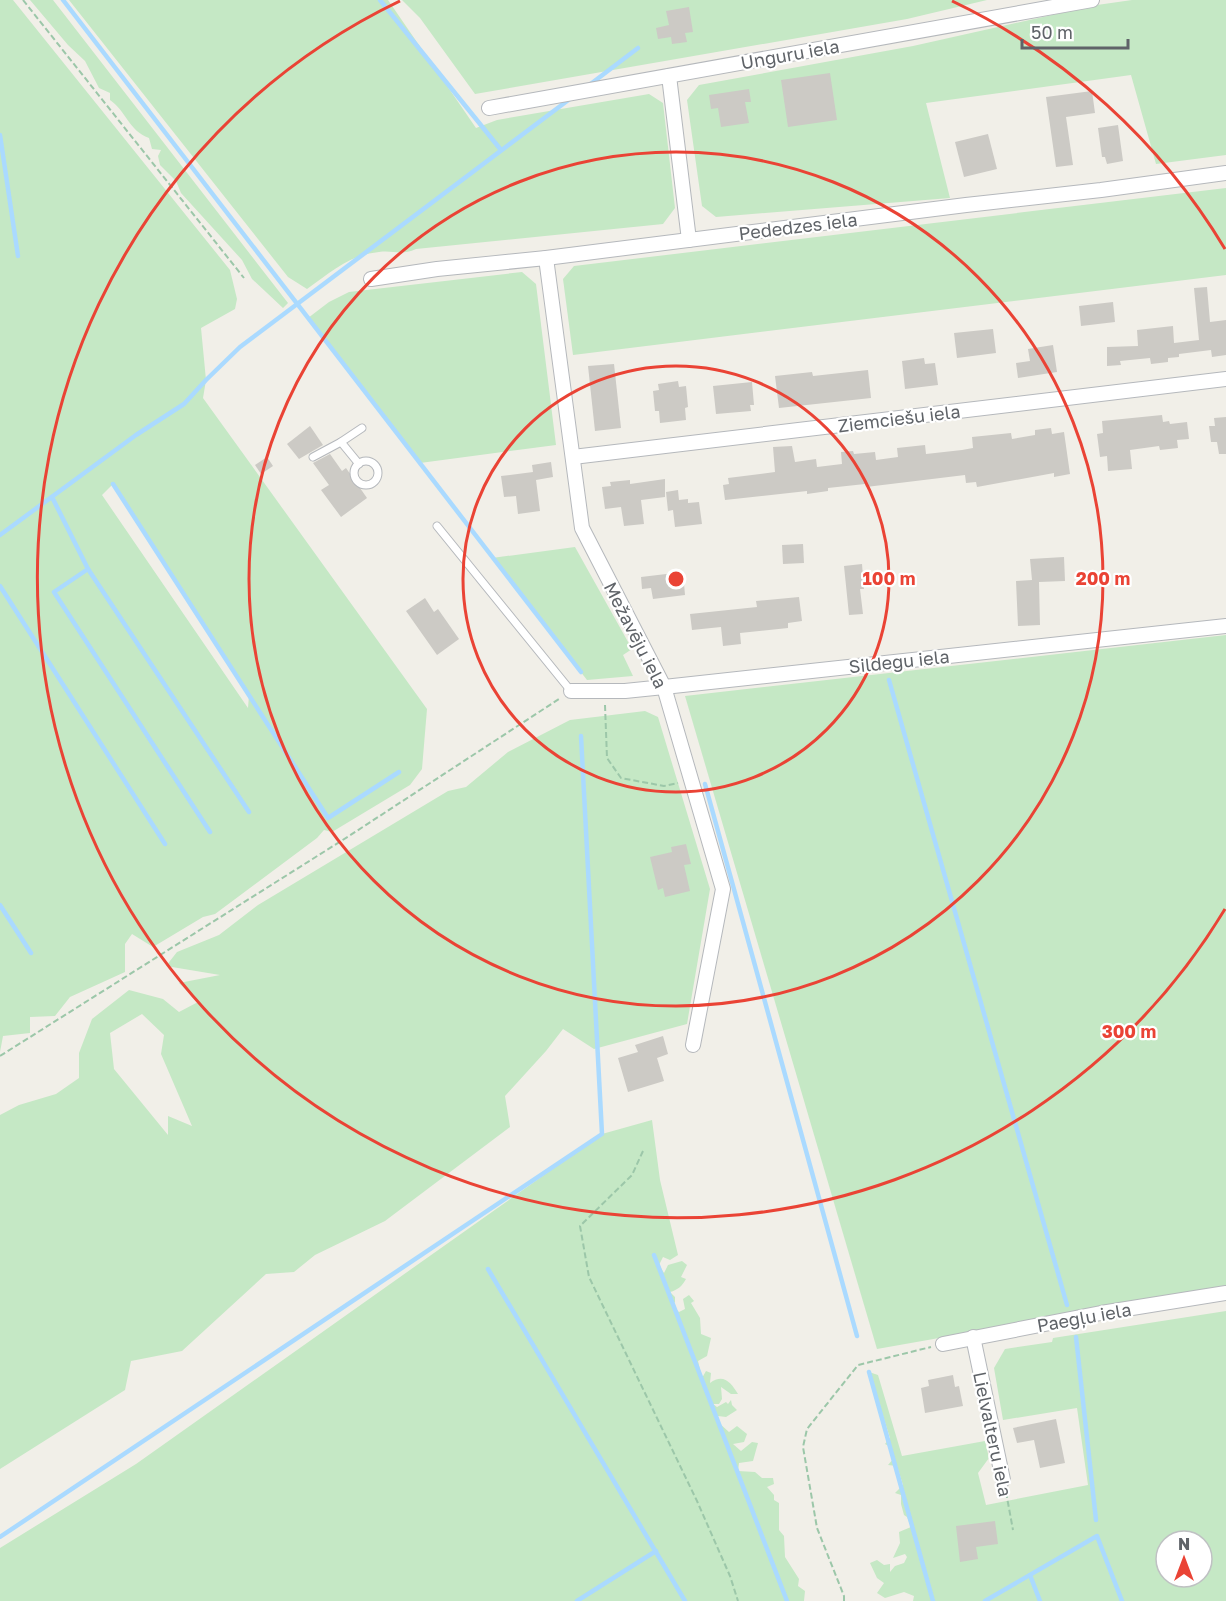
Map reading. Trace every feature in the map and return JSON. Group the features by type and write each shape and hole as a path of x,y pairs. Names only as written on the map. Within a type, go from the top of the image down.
{"street":[{"name":"Unguru iela","path":"489,108 1092,0"},
{"path":"669,76 689,240"},
{"name":"Pededzes iela","path":"371,279 437,269 546,258 1226,173"},
{"name":"Mežavēju iela","path":"546,258 582,528 664,687 723,889 693,1045"},
{"name":"Ziemciešu iela","path":"573,458 1226,379"},
{"name":"Sildegu iela","path":"571,690 664,687 1226,626"},
{"name":"Paegļu iela","path":"943,1344 1226,1293"},
{"name":"Lielvalteru iela","path":"973,1337 1003,1480"}],"lane":[{"path":"313,457 362,428"},
{"path":"341,442 358,464"},
{"path":"437,526 571,690"}],"path":[{"path":"23,0 244,278"},
{"path":"0,1056 349,836 571,690"},
{"path":"605,690 607,758 621,778 664,786 692,781"},
{"path":"643,1151 632,1175 580,1226 589,1277 697,1501 730,1576 738,1601"},
{"path":"844,1601 832,1564 816,1528 803,1447 807,1429 858,1365 943,1344"},
{"name":"Lielvalteru iela","path":"1003,1480 1013,1530"}],"green space":[{"path":"0,0 13,0 230,270 237,299 235,309 201,328 206,380 203,398 427,709 422,769 410,785 332,832 324,830 317,838 215,914 203,917 153,947 132,934 125,944 125,972 70,997 55,1016 30,1017 30,1033 3,1036 0,1052","holes":["113,484 249,695 248,708 102,495"]},
{"path":"30,0 53,0 288,303 283,308 252,279 242,260 181,193 176,181 160,165 158,156 161,150 152,149 149,138 132,126 110,100 110,93 99,88 85,61 68,45"},
{"path":"69,0 388,0 476,128 497,120 649,94 663,103 675,208 663,224 416,249 406,252 368,254 341,265 307,289 288,277"},
{"path":"402,0 987,0 907,19 475,94 420,18"},
{"path":"1132,0 1226,0 1226,155 1156,164 1131,75 926,103 950,198 716,217 702,206 687,100 699,85 913,46 1097,5"},
{"path":"1226,188 1226,275 573,355 563,279 574,266"},
{"path":"522,272 536,284 556,445 420,463 308,318 329,302 349,292"},
{"path":"575,547 632,649 623,655 633,676 587,680 492,558"},
{"path":"1226,635 1226,1287 877,1349 685,696"},
{"path":"645,711 658,717 710,889 687,1024 594,1049 563,1029 505,1096 510,1127 385,1221 315,1255 294,1272 266,1274 182,1351 131,1361 125,1390 0,1469 0,1115 19,1105 56,1094 79,1078 79,1053 92,1019 129,990 163,999 179,1012 198,1002 179,983 220,975 166,966 177,952 219,935 258,905 448,791 466,787 508,752 570,720","holes":["142,1014 164,1035 161,1054 192,1126 168,1116 168,1135 114,1069 110,1033"]},
{"path":"652,1120 660,1180 678,1255 670,1260 663,1257 659,1265 664,1273 668,1265 682,1261 687,1265 681,1277 686,1279 678,1289 670,1292 675,1297 672,1305 679,1312 685,1309 683,1299 689,1295 694,1301 691,1303 700,1318 701,1334 711,1338 707,1356 698,1361 702,1378 706,1371 711,1373 710,1383 719,1379 726,1380 738,1394 731,1394 721,1387 722,1399 719,1404 713,1404 717,1407 726,1402 728,1404 731,1400 737,1410 726,1417 718,1416 719,1423 729,1432 737,1426 747,1434 744,1442 733,1444 741,1451 752,1442 758,1443 753,1461 739,1463 738,1471 755,1472 762,1478 773,1478 774,1484 767,1487 774,1495 774,1500 779,1503 779,1530 784,1536 785,1557 799,1579 798,1586 805,1591 804,1601 0,1601 0,1548 136,1464 602,1134"},
{"path":"1226,1311 1226,1601 913,1601 914,1596 904,1592 885,1598 877,1593 884,1583 877,1578 870,1563 877,1560 884,1565 890,1564 890,1572 895,1566 904,1563 907,1557 905,1554 893,1558 900,1543 899,1532 911,1527 904,1515 901,1495 895,1493 903,1485 897,1466 888,1465 894,1458 891,1447 885,1444 890,1438 869,1372 878,1375 902,1456 985,1441 989,1458 978,1473 986,1505 1088,1485 1077,1408 1003,1420 994,1368 1005,1349 1052,1342 1053,1338"}],"building":[{"path":"689,7 693,32 685,33 687,42 672,44 671,37 658,39 656,28 669,25 666,11"},
{"path":"830,73 837,120 788,127 781,80"},
{"path":"749,89 751,102 745,102 749,123 721,127 718,108 711,109 709,95"},
{"path":"1092,91 1095,113 1066,117 1073,165 1056,167 1046,97"},
{"path":"1118,125 1123,161 1107,164 1105,157 1102,157 1098,128"},
{"path":"988,134 997,169 964,177 955,142"},
{"path":"1207,287 1210,322 1226,320 1226,355 1212,357 1211,350 1179,354 1179,357 1168,358 1168,362 1151,364 1150,358 1120,361 1121,365 1107,366 1107,347 1138,346 1137,330 1173,326 1174,343 1199,340 1194,288"},
{"path":"1113,302 1115,322 1081,326 1079,306"},
{"path":"993,329 996,353 957,358 954,333"},
{"path":"1053,345 1057,372 1018,378 1016,363 1030,361 1028,349"},
{"path":"924,358 925,364 935,363 938,385 905,389 902,361"},
{"path":"614,364 621,428 595,431 588,366"},
{"path":"868,370 871,398 779,408 775,376 812,372 813,376"},
{"path":"678,381 679,387 686,386 688,407 685,408 686,420 660,423 659,411 655,411 653,391 659,390 658,384"},
{"path":"752,382 754,405 750,405 751,411 716,414 713,386"},
{"path":"1162,415 1163,422 1169,421 1170,424 1187,422 1189,439 1177,440 1178,448 1160,450 1159,446 1130,450 1132,469 1108,471 1107,456 1100,457 1097,434 1103,433 1102,421"},
{"path":"1226,417 1226,454 1219,454 1217,442 1211,442 1209,426 1215,426 1214,418"},
{"path":"310,426 323,445 299,459 287,444"},
{"path":"1051,428 1052,434 1064,432 1070,474 1054,477 1054,473 977,487 976,482 966,483 965,475 866,487 865,484 828,488 828,491 807,494 807,491 725,500 723,485 729,484 728,478 775,472 773,447 792,446 795,462 816,459 817,467 842,464 841,452 853,451 854,454 875,452 876,460 898,457 897,448 925,445 926,454 962,450 973,448 972,437 1011,433 1012,439 1035,435 1035,430"},
{"path":"330,454 342,471 346,468 367,498 341,517 321,490 329,485 313,463"},
{"path":"267,457 273,466 261,474 255,465"},
{"path":"551,462 553,477 536,480 540,511 518,514 516,496 504,497 501,476 533,472 532,465"},
{"path":"665,479 665,497 641,500 644,524 624,526 621,507 605,509 602,487 611,486 610,482 630,480 630,484"},
{"path":"678,490 679,500 688,499 688,503 699,502 702,524 675,527 673,510 668,511 666,492"},
{"path":"803,544 804,563 783,564 782,545"},
{"path":"1064,557 1065,581 1039,582 1040,625 1018,626 1016,581 1032,580 1030,559"},
{"path":"862,564 864,589 860,589 863,614 849,615 844,566"},
{"path":"683,572 685,595 653,599 651,588 642,589 641,577"},
{"path":"799,597 802,621 788,623 788,628 740,633 741,644 723,646 721,627 692,630 690,614 757,607 756,601"},
{"path":"425,598 434,612 438,609 459,639 437,655 406,611"},
{"path":"686,844 691,864 684,865 690,891 665,897 663,888 658,890 650,857 672,852 671,847"},
{"path":"663,1036 668,1054 657,1058 664,1081 628,1092 618,1058 638,1052 635,1045"},
{"path":"953,1375 955,1387 959,1386 963,1406 925,1413 921,1388 929,1386 928,1380"},
{"path":"1056,1419 1065,1463 1040,1468 1034,1440 1017,1443 1013,1428"},
{"path":"995,1521 998,1544 976,1547 978,1559 960,1562 956,1526"}],"waterway":[{"path":"63,0 581,672"},
{"path":"380,0 501,150"},
{"path":"588,86 638,48"},
{"path":"0,535 136,435 184,404 240,347 571,98"},
{"path":"0,135 18,256"},
{"path":"113,484 328,818 399,772"},
{"path":"52,497 88,569 249,812"},
{"path":"88,569 54,592 210,832"},
{"path":"0,586 165,844"},
{"path":"889,680 1067,1305"},
{"path":"0,1537 602,1134 581,736"},
{"path":"705,784 857,1336"},
{"path":"0,905 31,953"},
{"path":"654,1255 787,1601"},
{"path":"488,1269 685,1601"},
{"path":"1076,1337 1096,1520"},
{"path":"869,1372 933,1601"},
{"path":"985,1601 1097,1536 1122,1601"},
{"path":"577,1601 656,1551"},
{"path":"1030,1575 1040,1601"}]}
